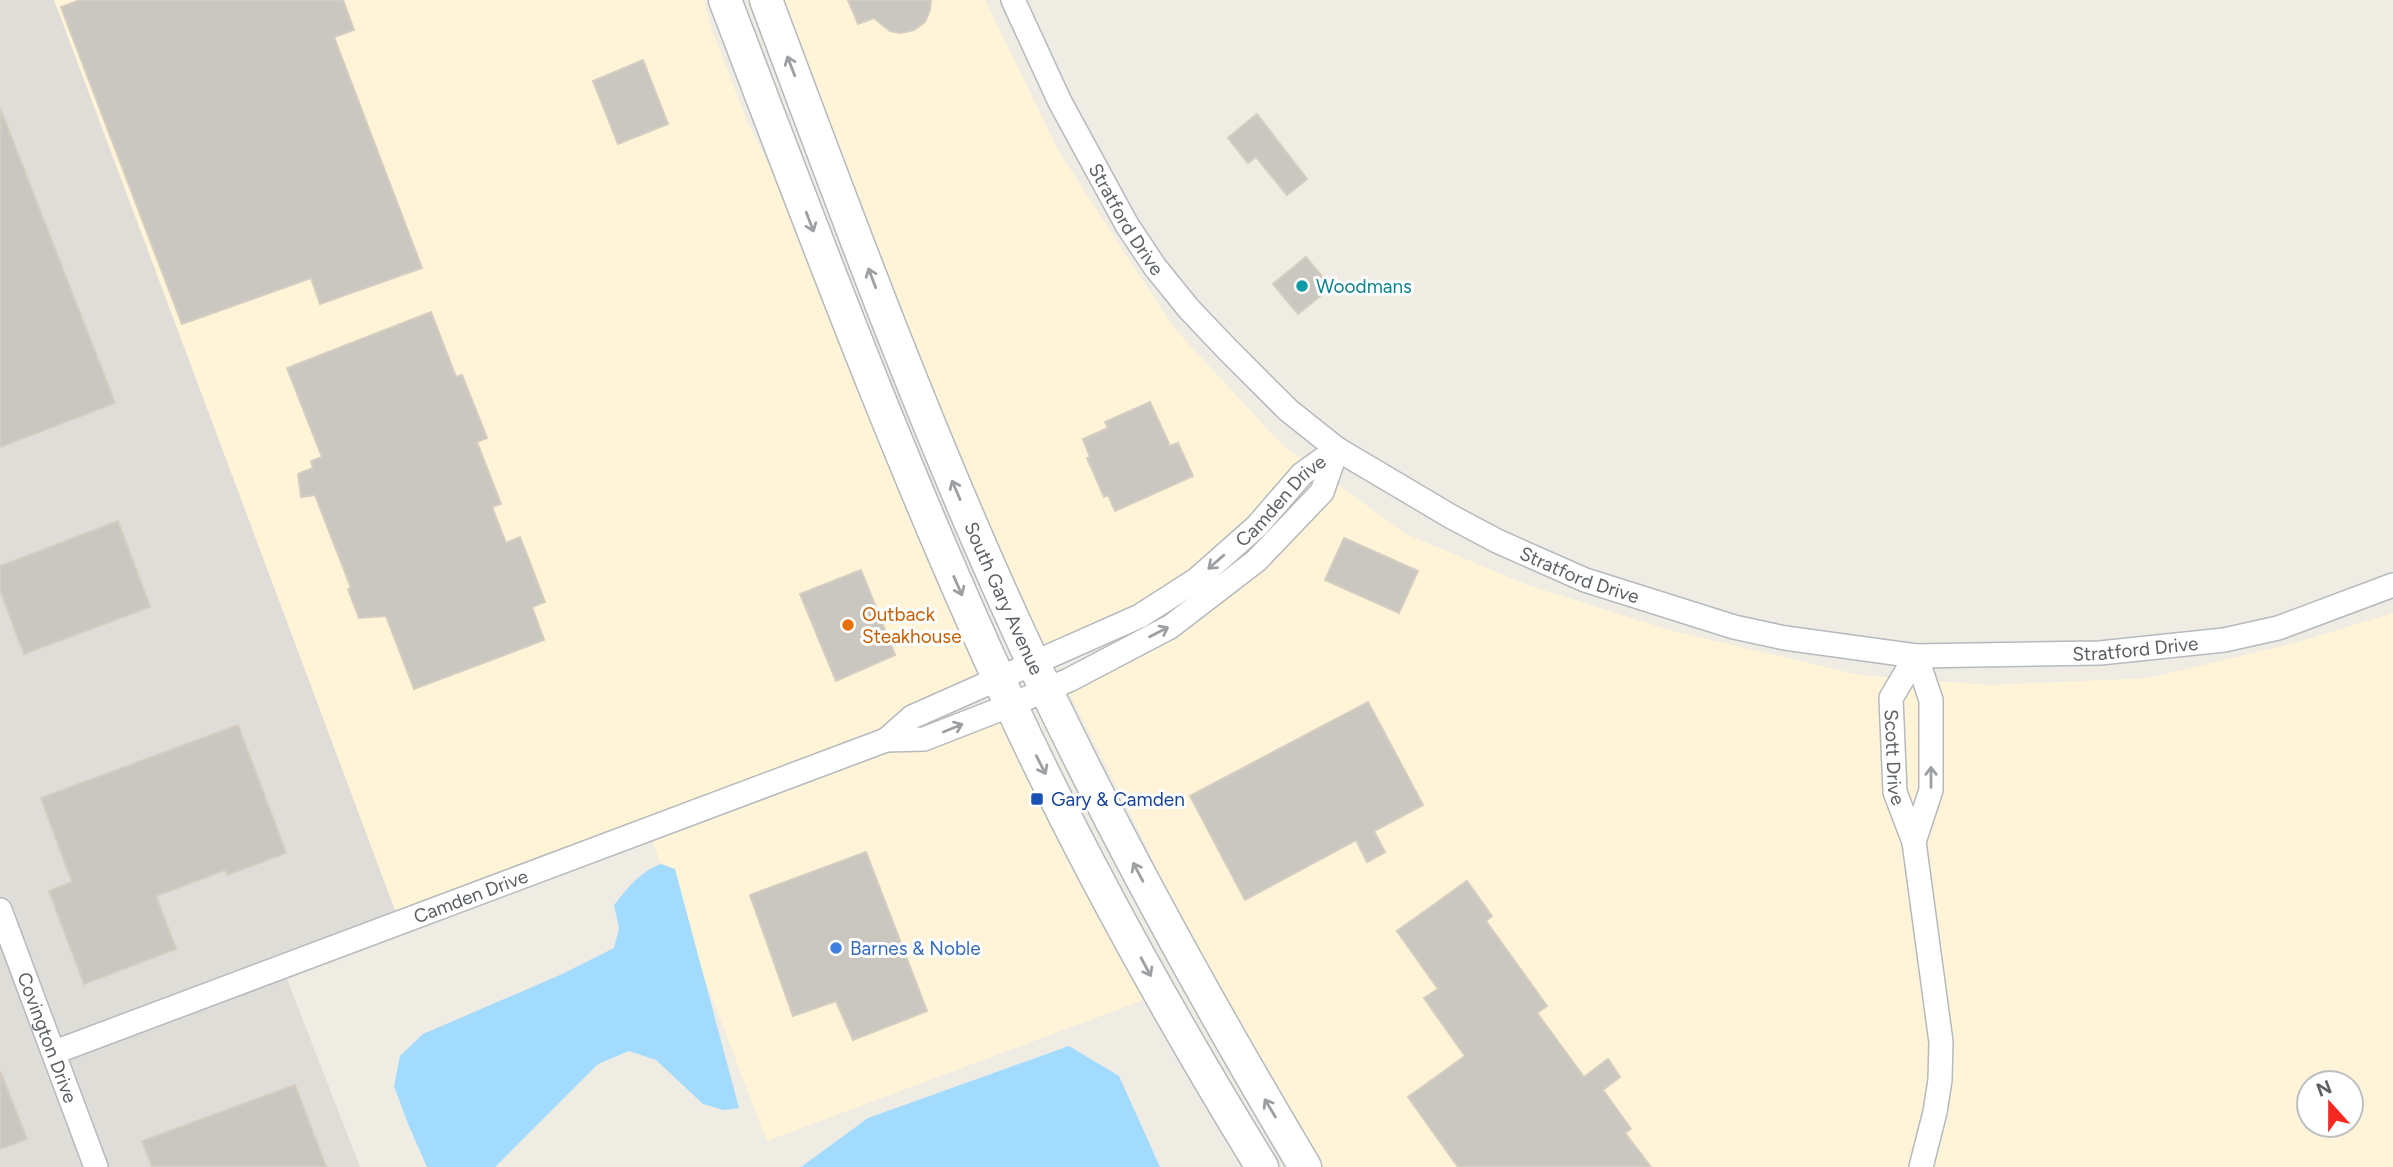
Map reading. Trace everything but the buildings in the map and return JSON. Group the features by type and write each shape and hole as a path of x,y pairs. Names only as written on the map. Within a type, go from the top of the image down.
{"main road":[{"name":"South Gary Avenue","path":"725,0 883,411 1005,692 1095,872 1161,994 1262,1167"},
{"name":"South Gary Avenue","path":"766,0 917,396 1040,677 1160,914 1305,1167"}],"street":[{"name":"Stratford Drive","path":"1013,0 1080,141 1128,225 1189,309 1235,358 1288,410 1337,449 1497,541 1585,580 1734,627 1785,639 1916,656 2100,653 2224,640 2278,628 2393,585"},
{"name":"Camden Drive","path":"55,1052 886,740 924,739 1005,692 1040,677 1196,580 1258,526 1302,474 1337,449"},
{"name":"Scott Drive","path":"1916,656 1892,698 1895,792 1914,842 1941,1042 1937,1101 1921,1167"},
{"name":"Scott Drive","path":"1914,842 1931,790 1931,700 1916,656"},
{"name":"Covington Drive","path":"0,910 96,1167"}],"shaded area":[{"path":"0,0 54,0 396,913 280,961 360,1167 0,1167"},
{"path":"54,0 704,0 712,30 748,124 792,210 986,671 880,734 396,913"},
{"path":"777,0 985,0 1059,152 1174,328 1283,446 1306,462 1255,520 1133,615 1041,653 969,490"},
{"path":"1333,481 1406,534 1528,585 1669,630 1859,675 1990,685 2149,678 2298,642 2393,613 2393,1167 1319,1167 1200,965 1140,833 1065,686 1170,634"},
{"path":"1005,717 1149,998 767,1141 649,833 881,747"}],"water":[{"path":"661,864 675,869 739,1108 724,1110 703,1104 656,1060 629,1051 598,1064 495,1167 427,1167 394,1086 400,1056 423,1034 560,975 614,948 619,928 614,905 629,886"},
{"path":"1069,1046 1119,1076 1160,1167 801,1167 868,1118"}],"place":[{"name":"Woodmans","path":"1302,286"},
{"name":"Outback Steakhouse","path":"848,625"},
{"name":"Gary & Camden","path":"1037,799"},
{"name":"Barnes & Noble","path":"836,948"}]}
